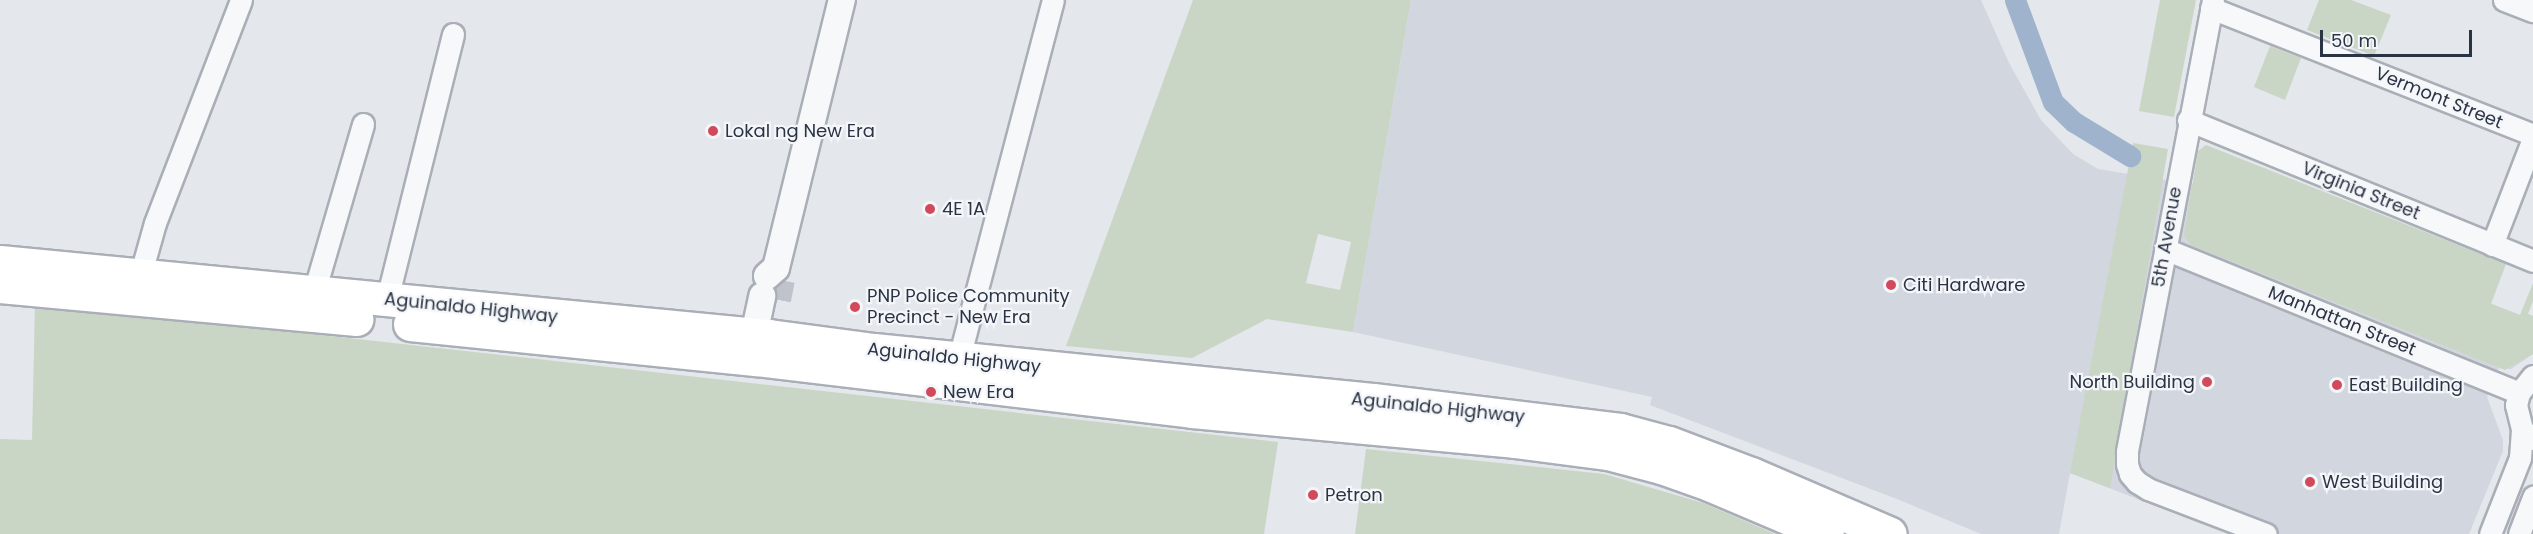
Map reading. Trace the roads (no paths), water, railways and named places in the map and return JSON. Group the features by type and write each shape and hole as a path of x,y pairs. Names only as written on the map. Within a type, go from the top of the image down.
{"main road":[{"name":"Aguinaldo Highway","path":"0,262 137,287 760,343 959,358 1021,377 1192,411 1514,441 1608,453 1661,467 1699,481 1827,534"},
{"name":"Aguinaldo Highway","path":"0,286 314,292 760,343 1021,377 1396,403 1620,430 1669,443 1751,474 1879,532"}],"street":[{"path":"137,287 155,223 241,0"},
{"path":"760,343 842,0"},
{"path":"959,358 1053,0"},
{"path":"2504,0 2533,11"},
{"name":"5th Avenue","path":"2212,4 2188,120 2127,452 2130,474 2148,489 2266,534"},
{"name":"Vermont Street","path":"2212,4 2533,137"},
{"path":"387,299 453,34"},
{"name":"Virginia Street","path":"2188,120 2533,261"},
{"path":"314,292 363,124"},
{"path":"2492,244 2533,137"},
{"name":"Manhattan Street","path":"2165,249 2518,393"},
{"path":"2490,534 2528,434 2516,405 2518,393 2533,376"},
{"path":"2519,534 2533,496"}],"waterway":[{"path":"2015,0 2053,102 2074,122 2130,156"}],"tunnel":[{"path":"778,300 782,280"}],"place":[{"name":"Lokal ng New Era","path":"713,131"},
{"name":"4E 1A","path":"930,209"},
{"name":"Citi Hardware","path":"1891,285"},
{"name":"PNP Police Community Precinct - New Era","path":"855,307"},
{"name":"North Building","path":"2207,382"},
{"name":"East Building","path":"2337,385"},
{"name":"New Era","path":"931,392"},
{"name":"West Building","path":"2310,482"},
{"name":"Petron","path":"1313,495"}]}
